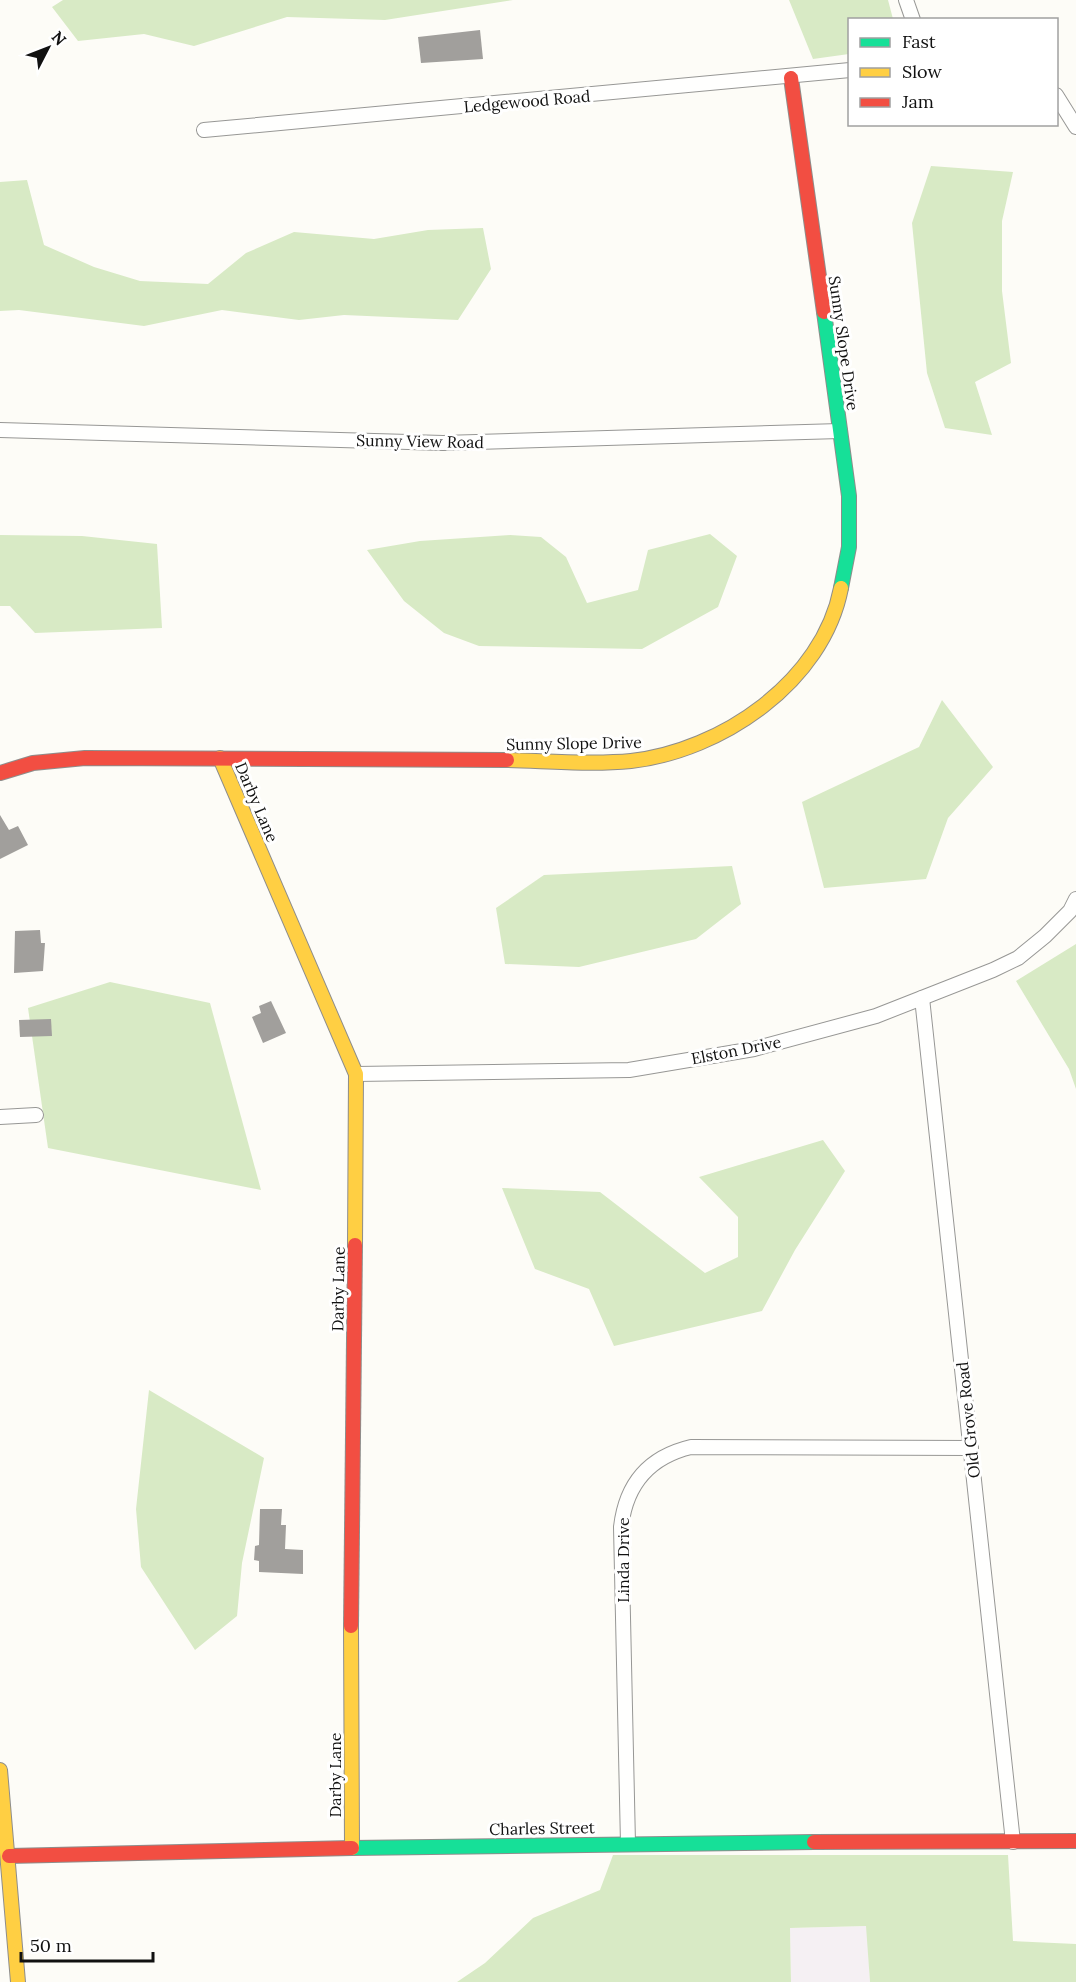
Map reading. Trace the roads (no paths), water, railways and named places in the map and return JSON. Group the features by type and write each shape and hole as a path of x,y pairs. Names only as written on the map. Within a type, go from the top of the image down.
{"street":[{"path":"906,0 912,18"},
{"name":"Ledgewood Road","path":"204,130 791,78 848,70"},
{"name":"Sunny Slope Drive","path":"0,773 58,759 631,761 679,753 725,734 766,707 790,684 815,651 836,607 845,576 851,535 840,431 791,78"},
{"path":"1058,98 1076,127"},
{"name":"Sunny View Road","path":"0,430 443,443 840,431"},
{"name":"Darby Lane","path":"220,758 356,1074 351,1636 352,1848"},
{"name":"Elston Drive","path":"356,1074 629,1070 754,1049 876,1016 1018,958 1070,911 1076,899"},
{"name":"Old Grove Road","path":"922,998 1013,1842"},
{"path":"0,1117 36,1115"},
{"name":"Linda Drive","path":"628,1844 621,1527 623,1510 636,1480 660,1458 692,1448 971,1448"},
{"path":"0,1770 9,1856 6,1907 18,1982"},
{"name":"Charles Street","path":"9,1856 628,1844 1076,1842"}]}
